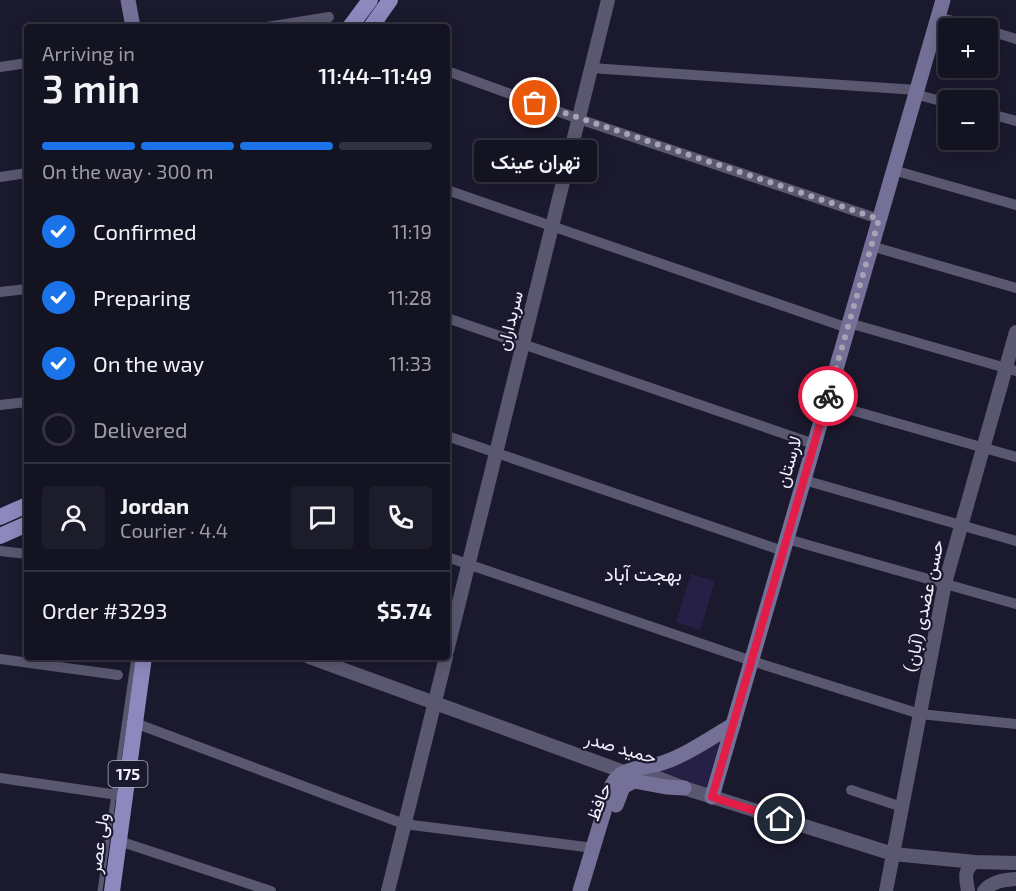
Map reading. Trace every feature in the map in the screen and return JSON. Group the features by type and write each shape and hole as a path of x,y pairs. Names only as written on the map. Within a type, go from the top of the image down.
{"main road":[{"path":"128,0 132,24"},
{"path":"138,0 142,24"},
{"path":"352,24 370,0"},
{"path":"373,24 390,0"},
{"name":"لارستان","path":"712,797 942,0"},
{"path":"0,517 24,506"},
{"path":"0,536 24,525"},
{"name":"ولی عصر","path":"112,891 119,842 119,795 135,723 144,660"},
{"path":"624,772 671,760 733,726"},
{"name":"حافظ","path":"589,891 612,785 624,772"},
{"name":"حافظ","path":"580,891 621,790 626,783 639,781 666,788 684,788"}],"street":[{"name":"سربداران","path":"450,639 608,0"},
{"path":"286,24 329,17"},
{"path":"998,33 1016,39"},
{"path":"0,67 24,63"},
{"path":"591,68 916,92 938,100"},
{"path":"450,72 579,119 879,219"},
{"path":"998,116 1016,121"},
{"path":"893,170 1016,205"},
{"path":"0,177 24,173"},
{"path":"450,191 849,325 1011,370"},
{"path":"872,246 1016,288"},
{"path":"0,292 24,289"},
{"path":"450,319 814,444"},
{"name":"حسن عضدی (آبان)","path":"886,891 945,583 983,447 1011,370 1016,332"},
{"path":"0,405 24,402"},
{"path":"826,403 1016,457"},
{"path":"450,437 496,454 785,545 945,583 1016,604"},
{"path":"804,480 1016,541"},
{"path":"0,551 24,554"},
{"path":"450,558 752,661 920,714 1016,724"},
{"path":"0,659 118,675"},
{"name":"حمید صدر","path":"318,660 624,772 640,771 684,788 892,854 975,862 1016,863"},
{"path":"388,891 445,660"},
{"path":"135,723 404,824 598,849"},
{"path":"0,778 119,795"},
{"path":"851,790 902,807"},
{"path":"119,842 271,891"},
{"path":"969,891 966,871 975,862"},
{"path":"984,891 994,883 1016,879"}],"lane":[{"path":"359,24 376,0"},
{"path":"100,891 119,795 134,660"}],"shaded area":[{"path":"691,574 715,581 700,630 676,622"},
{"path":"722,733 706,789 656,769"}],"way so far":[{"path":"535,103 879,219 828,396"}],"place":[{"name":"تهران عینک","path":"535,103"}],"district":[{"name":"بهجت آباد","path":"643,574"}],"route":[{"path":"780,819 712,797 828,396"}]}
